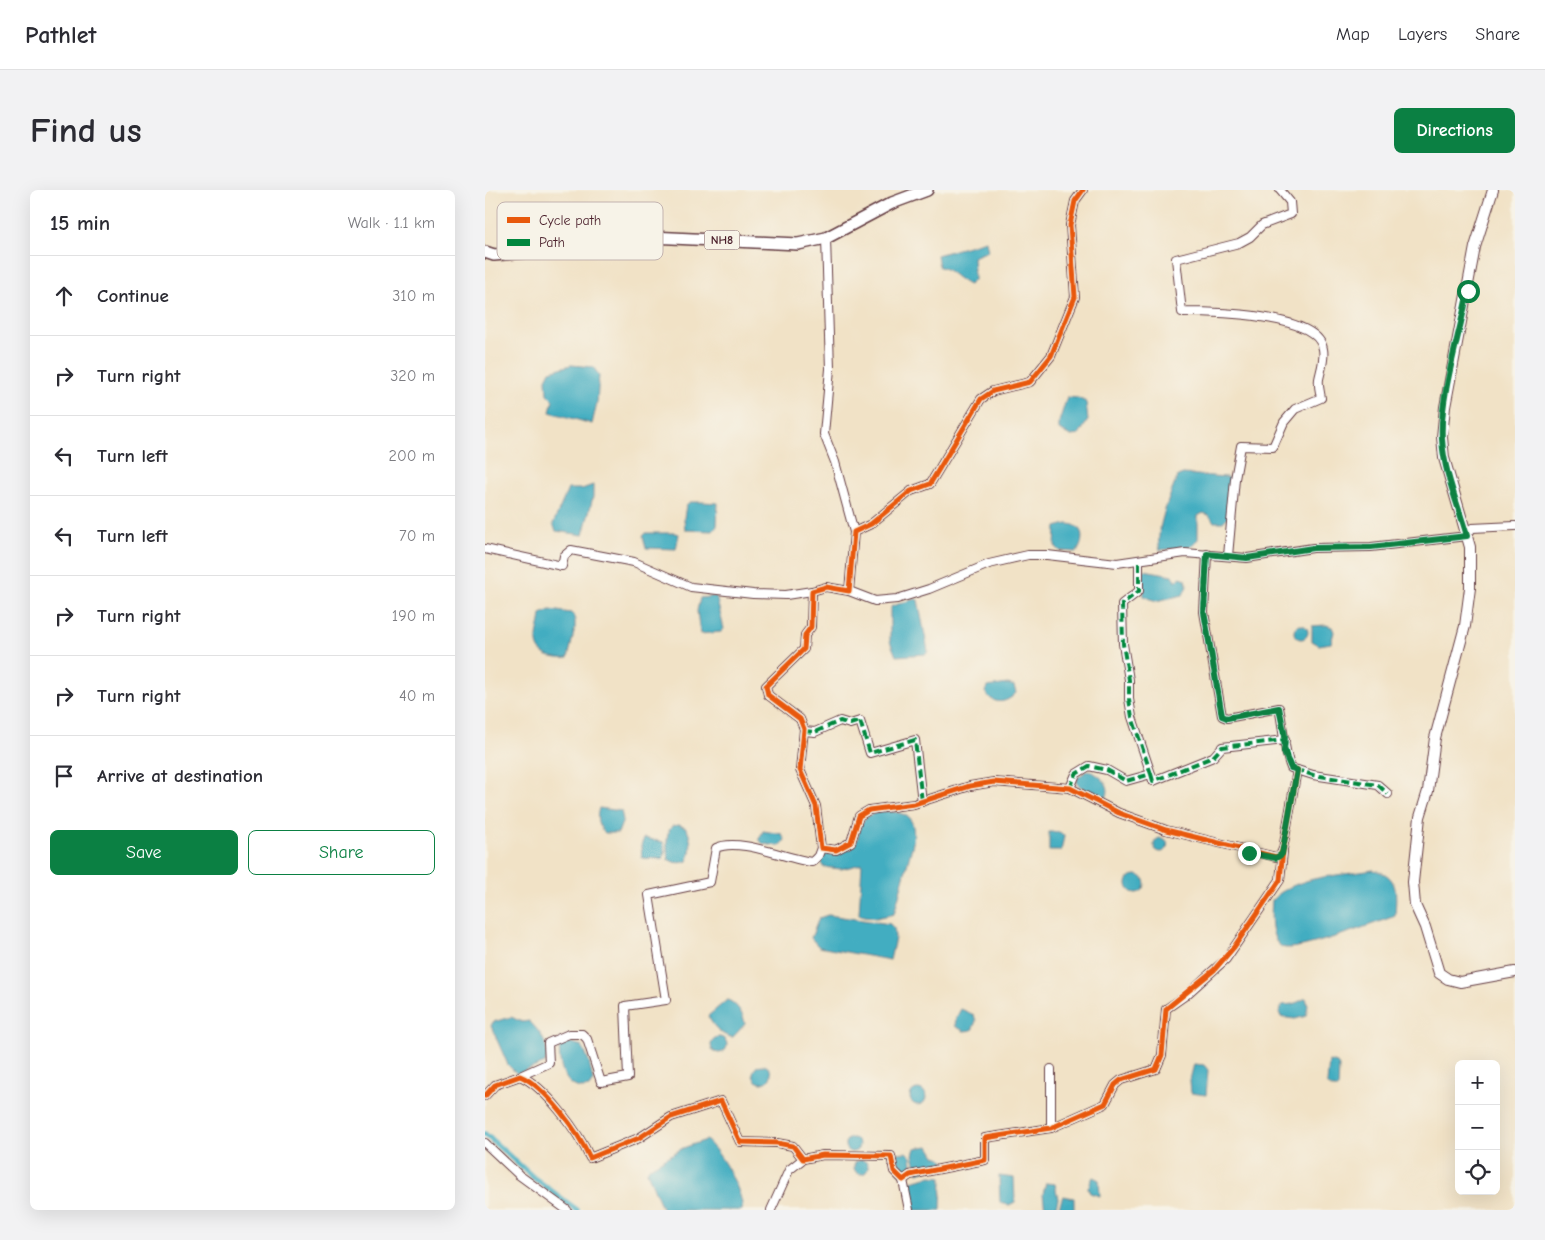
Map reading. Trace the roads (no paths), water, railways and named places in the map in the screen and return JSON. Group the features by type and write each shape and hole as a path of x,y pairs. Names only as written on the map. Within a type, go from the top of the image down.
{"highway":[{"name":"NH8","path":"663,238 798,244 826,238 892,203 927,190"}],"main road":[{"path":"1493,190 1475,247 1449,385 1442,437 1451,488 1470,547 1471,562 1465,626 1440,714 1428,790 1420,817 1413,863 1415,905 1425,927 1439,973 1460,982 1515,972"}],"street":[{"path":"854,532 871,524 911,491 931,484 981,399 993,391 1030,382 1051,356 1075,296 1070,225 1075,201 1083,190"},
{"path":"1228,556 1235,479 1241,446 1273,447 1284,422 1295,409 1321,398 1319,381 1323,348 1319,338 1303,327 1230,312 1182,312 1175,259 1239,243 1251,237 1262,225 1291,214 1290,202 1280,190"},
{"path":"826,238 830,369 824,434 835,462 854,532 849,591"},
{"path":"485,549 562,566 565,556 571,550 634,562 691,587 713,590 786,595 826,587 849,591 875,601 897,599 929,589 989,564 1027,555 1117,563 1139,561 1162,555 1207,554 1247,558 1313,548 1371,547 1467,536 1473,528 1515,526"},
{"path":"1207,554 1204,612 1222,716 1227,718 1279,708 1285,740 1284,752 1291,768 1313,775 1378,785 1388,794"},
{"path":"1139,561 1139,591 1122,604 1123,627 1131,716 1153,781 1213,757 1222,747 1285,740"},
{"path":"485,1096 495,1085 549,1063 548,1044 569,1034 582,1034 587,1039 601,1082 628,1077 625,1006 667,1000 649,895 710,882 716,848 722,845 745,846 812,862 818,856 821,848 816,806 800,770 804,731 800,719 767,695 765,690 766,686 804,649 805,635 811,627 812,591"},
{"path":"804,731 815,732 840,721 849,724 860,721 870,753 915,740 922,802"},
{"path":"1070,788 1076,774 1089,766 1107,770 1126,781 1151,774"},
{"path":"903,1180 910,1176 985,1160 985,1138 1051,1128 1105,1104 1115,1085 1121,1080 1156,1069 1161,1055 1166,1009 1214,970 1234,947 1280,880 1283,849 1297,770"},
{"path":"821,848 836,850 851,842 859,816 869,810 922,802 970,786 994,782 1070,788 1119,812 1166,830 1276,858 1280,856 1283,849"},
{"path":"1051,1069 1051,1128"},
{"path":"520,1076 532,1081 545,1094 584,1145 589,1158 639,1138 671,1117 721,1101 740,1142 777,1143 793,1146 803,1159"},
{"path":"485,1143 519,1175 567,1210"},
{"path":"771,1210 789,1170 803,1159 823,1155 891,1156 894,1170 903,1180 909,1210"}],"water":[{"path":"986,241 988,251 973,257 974,280 969,285 942,267 939,267 937,255"},
{"path":"571,365 593,367 599,375 597,403 592,424 550,412 553,400 547,394 546,379 550,371"},
{"path":"1067,397 1078,398 1086,402 1088,420 1079,435 1071,436 1059,430 1059,422"},
{"path":"1183,474 1231,479 1228,517 1223,522 1214,522 1209,515 1203,513 1198,516 1198,539 1191,547 1160,550 1159,534 1164,513 1178,476"},
{"path":"593,485 593,497 583,535 556,531 553,524 568,489 582,489"},
{"path":"690,502 718,503 717,526 713,531 685,530 686,505"},
{"path":"1067,524 1073,525 1080,530 1082,538 1077,552 1060,551 1055,546 1056,527"},
{"path":"646,533 679,534 676,549 646,548 643,536"},
{"path":"1142,571 1172,575 1175,581 1181,577 1186,579 1187,586 1183,595 1156,601 1144,596"},
{"path":"716,596 724,629 721,632 700,634 697,611 700,598"},
{"path":"915,599 918,600 928,651 926,654 896,656 890,641 890,610 892,606"},
{"path":"550,610 571,613 575,617 575,628 568,658 548,656 542,653 537,643 541,614"},
{"path":"1301,625 1306,627 1308,632 1306,637 1301,639 1296,637 1294,632 1296,627"},
{"path":"1326,625 1332,627 1334,632 1331,643 1319,645 1312,641 1312,626"},
{"path":"1008,684 1014,686 1016,693 1004,701 996,701 985,692 987,687"},
{"path":"1088,770 1100,777 1106,784 1108,793 1106,798 1094,796 1077,784 1077,778"},
{"path":"599,808 621,811 623,820 618,833 605,833 602,830 598,821"},
{"path":"883,811 899,813 909,818 914,834 894,914 876,918 859,915 862,864 841,869 823,867 821,858 826,854 851,849 858,838 862,822 873,814"},
{"path":"679,825 686,828 691,844 687,861 679,863 668,859 667,837 672,826"},
{"path":"763,831 782,834 785,840 780,846 763,844 759,839"},
{"path":"1049,832 1058,832 1064,836 1061,851 1049,851"},
{"path":"644,838 663,842 665,851 663,859 642,858 641,846"},
{"path":"1161,838 1166,840 1168,845 1166,850 1161,852 1156,850 1154,845 1156,840"},
{"path":"1373,870 1388,876 1392,881 1396,893 1395,916 1302,946 1282,947 1278,943 1273,932 1271,912 1272,900 1282,892 1306,881"},
{"path":"1132,875 1140,875 1145,880 1143,891 1132,893 1127,888 1127,880"},
{"path":"828,915 890,924 894,928 895,938 890,960 819,947 811,938 819,918"},
{"path":"1306,998 1308,1005 1306,1016 1295,1019 1281,1017 1279,1012 1282,1005 1294,1004"},
{"path":"727,1000 739,1009 745,1024 733,1037 729,1037 718,1030 708,1016"},
{"path":"961,1009 974,1015 976,1021 972,1030 964,1031 955,1026 956,1018"},
{"path":"511,1017 522,1022 529,1021 540,1034 547,1051 545,1063 517,1074 508,1065 491,1026 493,1022"},
{"path":"716,1037 722,1037 727,1042 725,1051 716,1053 711,1048 711,1042"},
{"path":"569,1042 582,1046 589,1061 593,1081 589,1087 581,1088 574,1086 564,1075 560,1059 560,1044"},
{"path":"1329,1061 1337,1063 1339,1066 1338,1088 1333,1088 1327,1084"},
{"path":"1194,1064 1204,1065 1208,1070 1206,1095 1191,1093 1190,1080"},
{"path":"762,1065 768,1068 771,1074 768,1080 762,1083 756,1080 753,1074 756,1068"},
{"path":"918,1089 924,1091 926,1097 924,1103 918,1105 912,1103 910,1097 912,1091"},
{"path":"849,1138 855,1138 859,1145 855,1152 849,1152 845,1148 845,1142"},
{"path":"706,1140 718,1153 730,1173 742,1203 742,1210 663,1210 647,1172 650,1167 683,1148"},
{"path":"929,1146 935,1156 942,1158 946,1165 918,1173 913,1155 915,1148"},
{"path":"906,1152 911,1157 913,1171 907,1175 900,1174 896,1161 897,1153"},
{"path":"858,1160 864,1160 868,1167 864,1174 858,1174 854,1170 854,1164"},
{"path":"931,1176 942,1177 941,1210 913,1210 907,1182"},
{"path":"999,1176 1014,1178 1015,1202 1009,1205 1000,1203"},
{"path":"1093,1177 1099,1180 1100,1196 1090,1193 1088,1188"},
{"path":"1046,1183 1055,1184 1058,1199 1055,1210 1045,1210 1043,1194"},
{"path":"1063,1196 1074,1198 1074,1210 1058,1210"}],"waterway":[{"path":"485,1134 534,1178 577,1210"}]}
